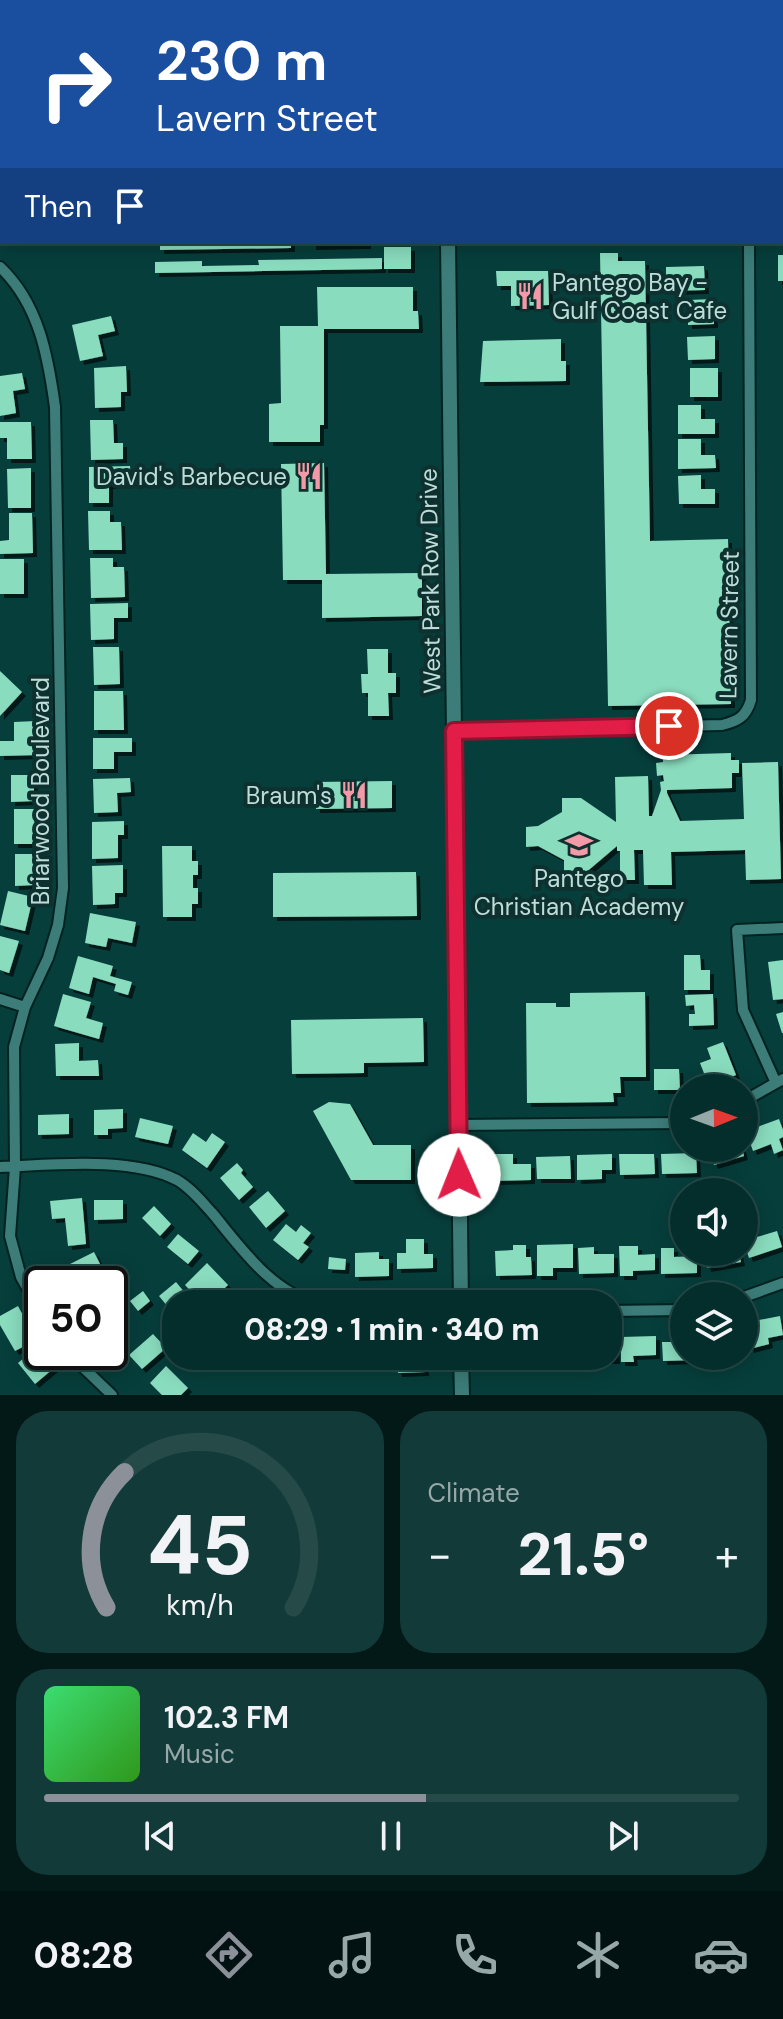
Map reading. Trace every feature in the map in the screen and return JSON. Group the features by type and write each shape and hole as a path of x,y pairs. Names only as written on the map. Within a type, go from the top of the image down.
{"main road":[{"name":"West Park Row Drive","path":"448,244 461,1290"},
{"path":"461,1370 462,1395"}],"street":[{"name":"Lavern Street","path":"454,731 722,725 736,721 747,713 751,700 749,244"},
{"name":"Briarwood Boulevard","path":"0,267 12,278 40,332 55,407 63,888 55,936 25,1007 14,1047 15,1167 10,1236 24,1282"},
{"path":"758,1093 779,1081 743,1010 737,930 783,928"},
{"path":"0,999 25,1007"},
{"path":"458,1125 670,1123"},
{"path":"0,1167 120,1165 151,1169 180,1181 200,1199 263,1272 286,1290"},
{"path":"758,1292 783,1283"},
{"path":"622,1311 670,1310"},
{"path":"84,1370 112,1395"}],"building":[{"path":"160,244 291,244 291,248 160,250"},
{"path":"312,244 367,244 367,245"},
{"path":"384,247 411,247 411,269 384,269"},
{"path":"600,253 618,253 618,261 645,261 650,541 728,539 731,704 608,706"},
{"path":"778,255 783,255 783,281 778,281"},
{"path":"382,258 382,269 155,273 155,262 202,261 202,266 259,265 258,260"},
{"path":"704,266 705,290 666,291 666,267"},
{"name":"Pantego Bay - Gulf Coast Cafe","path":"496,271 548,271 549,305 511,306 511,286 497,286"},
{"path":"317,287 413,287 413,311 418,311 419,329 324,329 324,425 320,425 320,442 269,442 269,404 281,403 280,326 318,326"},
{"path":"714,299 714,324 688,325 688,300"},
{"path":"111,316 115,331 98,335 103,356 80,361 72,325"},
{"path":"715,336 715,359 688,360 687,337"},
{"path":"561,339 561,361 566,361 566,381 480,382 483,341"},
{"path":"126,366 127,392 121,392 121,407 95,408 94,368"},
{"path":"690,368 718,368 718,397 690,397"},
{"path":"22,373 25,389 13,391 16,413 0,416 0,376"},
{"path":"678,405 701,405 701,419 715,419 715,434 678,434"},
{"path":"90,420 113,420 114,443 123,443 123,459 91,460"},
{"path":"0,422 31,422 32,459 7,459 7,438 0,438"},
{"path":"678,439 701,439 701,455 715,455 716,468 678,469"},
{"path":"324,463 326,574 422,573 422,616 322,618 322,580 283,580 281,464"},
{"path":"130,466 131,484 109,485 109,503 89,503 89,467"},
{"path":"31,468 31,508 8,508 7,469"},
{"path":"701,475 701,489 715,489 715,504 679,504 678,476"},
{"path":"88,511 110,511 110,522 121,522 122,550 89,550"},
{"path":"9,513 32,513 33,553 0,554 0,541 9,540"},
{"path":"90,558 113,558 113,567 124,567 125,597 91,598"},
{"path":"0,559 24,559 24,594 0,594"},
{"path":"128,603 128,618 114,618 114,639 91,640 90,604"},
{"path":"93,647 119,647 120,684 94,685"},
{"path":"367,649 388,649 388,673 396,673 396,693 388,693 389,716 368,716 368,693 362,693 361,674 368,674"},
{"path":"0,671 22,692 0,716"},
{"path":"94,691 123,691 124,730 94,730"},
{"path":"36,721 37,755 0,756 0,741 14,741 14,722"},
{"path":"93,738 132,738 132,752 114,752 114,769 93,769"},
{"path":"731,753 731,760 739,760 739,773 732,773 732,788 667,790 667,793 680,821 744,819 742,763 778,762 781,879 746,880 745,850 671,852 672,885 644,885 643,850 634,850 635,880 620,880 620,851 617,851 617,846 584,874 564,875 564,860 538,846 526,847 526,827 538,826 562,812 562,798 581,798 616,822 615,777 648,776 649,816 652,816 661,790 660,782 664,781 663,775 657,776 656,763 663,762 663,755"},
{"path":"11,775 34,775 34,801 11,802"},
{"path":"130,778 131,792 117,793 118,812 94,813 93,779"},
{"name":"Braum's","path":"392,781 392,808 316,809 315,782"},
{"path":"14,809 34,809 35,844 14,844"},
{"path":"124,821 124,835 118,835 118,858 92,859 92,822"},
{"path":"162,846 192,846 192,861 198,861 198,875 193,875 193,888 198,888 198,904 192,904 192,917 163,917"},
{"path":"15,854 34,854 34,885 15,886"},
{"path":"123,865 123,893 115,893 115,904 93,905 92,866"},
{"path":"416,872 417,916 273,917 273,873"},
{"path":"8,891 33,897 25,931 0,925"},
{"path":"90,913 136,922 132,943 108,938 106,947 85,943"},
{"path":"0,936 19,941 9,973 0,970"},
{"path":"684,955 700,955 701,970 710,970 710,990 684,990"},
{"path":"78,956 113,966 110,976 132,982 128,995 114,991 116,984 93,977 89,994 69,988"},
{"path":"783,960 783,999 773,1000 768,962"},
{"path":"645,992 646,1077 620,1077 621,1093 613,1093 614,1102 527,1103 526,1003 556,1003 556,1007 570,1007 570,993"},
{"path":"63,994 91,1002 86,1018 103,1023 99,1039 54,1026"},
{"path":"713,994 714,1025 689,1026 689,1014 695,1014 694,1005 686,1006 685,995"},
{"path":"783,1012 783,1033 782,1033 776,1014"},
{"path":"423,1018 424,1062 364,1063 364,1073 292,1074 291,1020"},
{"path":"723,1042 736,1074 704,1074 700,1063 711,1059 707,1048"},
{"path":"79,1043 79,1061 98,1060 99,1076 56,1076 55,1044"},
{"path":"654,1069 679,1069 679,1074 670,1074 670,1090 654,1090"},
{"path":"329,1102 350,1104 373,1145 411,1145 411,1180 351,1180 313,1111"},
{"path":"123,1109 123,1128 108,1129 108,1135 94,1135 94,1110"},
{"path":"69,1114 69,1134 38,1135 38,1115"},
{"path":"140,1118 173,1126 168,1144 135,1137"},
{"path":"779,1119 783,1137 779,1139 783,1150 774,1154 771,1144 758,1149 758,1127"},
{"path":"193,1133 206,1142 212,1133 225,1142 207,1168 182,1150"},
{"path":"494,1154 513,1154 513,1164 531,1164 531,1180 495,1181"},
{"path":"612,1154 612,1170 602,1170 602,1179 577,1180 577,1155"},
{"path":"619,1154 654,1154 655,1174 620,1175"},
{"path":"661,1154 670,1154 670,1162 696,1162 697,1173 662,1174"},
{"path":"570,1156 571,1179 537,1179 536,1157"},
{"path":"237,1163 253,1187 239,1200 220,1178"},
{"path":"268,1191 285,1211 266,1228 249,1207"},
{"path":"82,1198 86,1244 68,1246 65,1218 52,1219 50,1201"},
{"path":"94,1200 123,1200 123,1219 94,1220"},
{"path":"154,1206 171,1224 160,1236 142,1218"},
{"path":"286,1224 296,1232 301,1225 311,1233 303,1243 309,1247 298,1260 273,1240"},
{"path":"777,1231 782,1247 758,1255 758,1237"},
{"path":"178,1234 199,1251 188,1264 167,1247"},
{"path":"406,1239 424,1239 424,1254 433,1254 433,1268 397,1269 397,1253 406,1253"},
{"path":"573,1244 573,1268 553,1268 553,1276 537,1276 537,1245"},
{"path":"513,1245 526,1245 526,1257 531,1257 532,1275 496,1276 495,1251 513,1250"},
{"path":"619,1246 638,1246 638,1255 655,1254 655,1270 633,1271 633,1276 620,1276"},
{"path":"594,1247 594,1254 614,1254 614,1273 579,1274 578,1248"},
{"path":"661,1248 670,1248 670,1266 697,1266 697,1273 661,1274"},
{"path":"94,1252 101,1266 71,1266"},
{"path":"379,1252 379,1259 389,1259 389,1276 355,1277 355,1253"},
{"path":"329,1257 346,1259 345,1270 328,1269"},
{"path":"207,1263 228,1285 223,1290 190,1290 185,1285"},
{"path":"176,1282 183,1290 166,1290"},
{"path":"143,1291 150,1301 138,1311 130,1301"},
{"path":"18,1306 24,1317 24,1346 15,1351 0,1325 0,1316"},
{"path":"780,1316 783,1335 768,1338 769,1344 758,1347 758,1320"},
{"path":"153,1334 162,1344 162,1352 142,1369 129,1355"},
{"path":"656,1336 656,1355 633,1356 634,1362 622,1362 622,1337"},
{"path":"662,1342 670,1342 670,1361 663,1361"},
{"path":"24,1358 24,1370 52,1370 35,1384 18,1363"},
{"path":"162,1370 170,1370 188,1388 181,1395 162,1395 150,1383"},
{"path":"398,1370 425,1370 425,1372 398,1373"}],"place":[{"name":"Pantego Bay - Gulf Coast Cafe","path":"530,296"},
{"name":"David's Barbecue","path":"309,476"},
{"name":"Braum's","path":"354,795"},
{"name":"Pantego Christian Academy","path":"579,845"}],"route":[{"path":"459,1175 454,731 669,726"}]}
